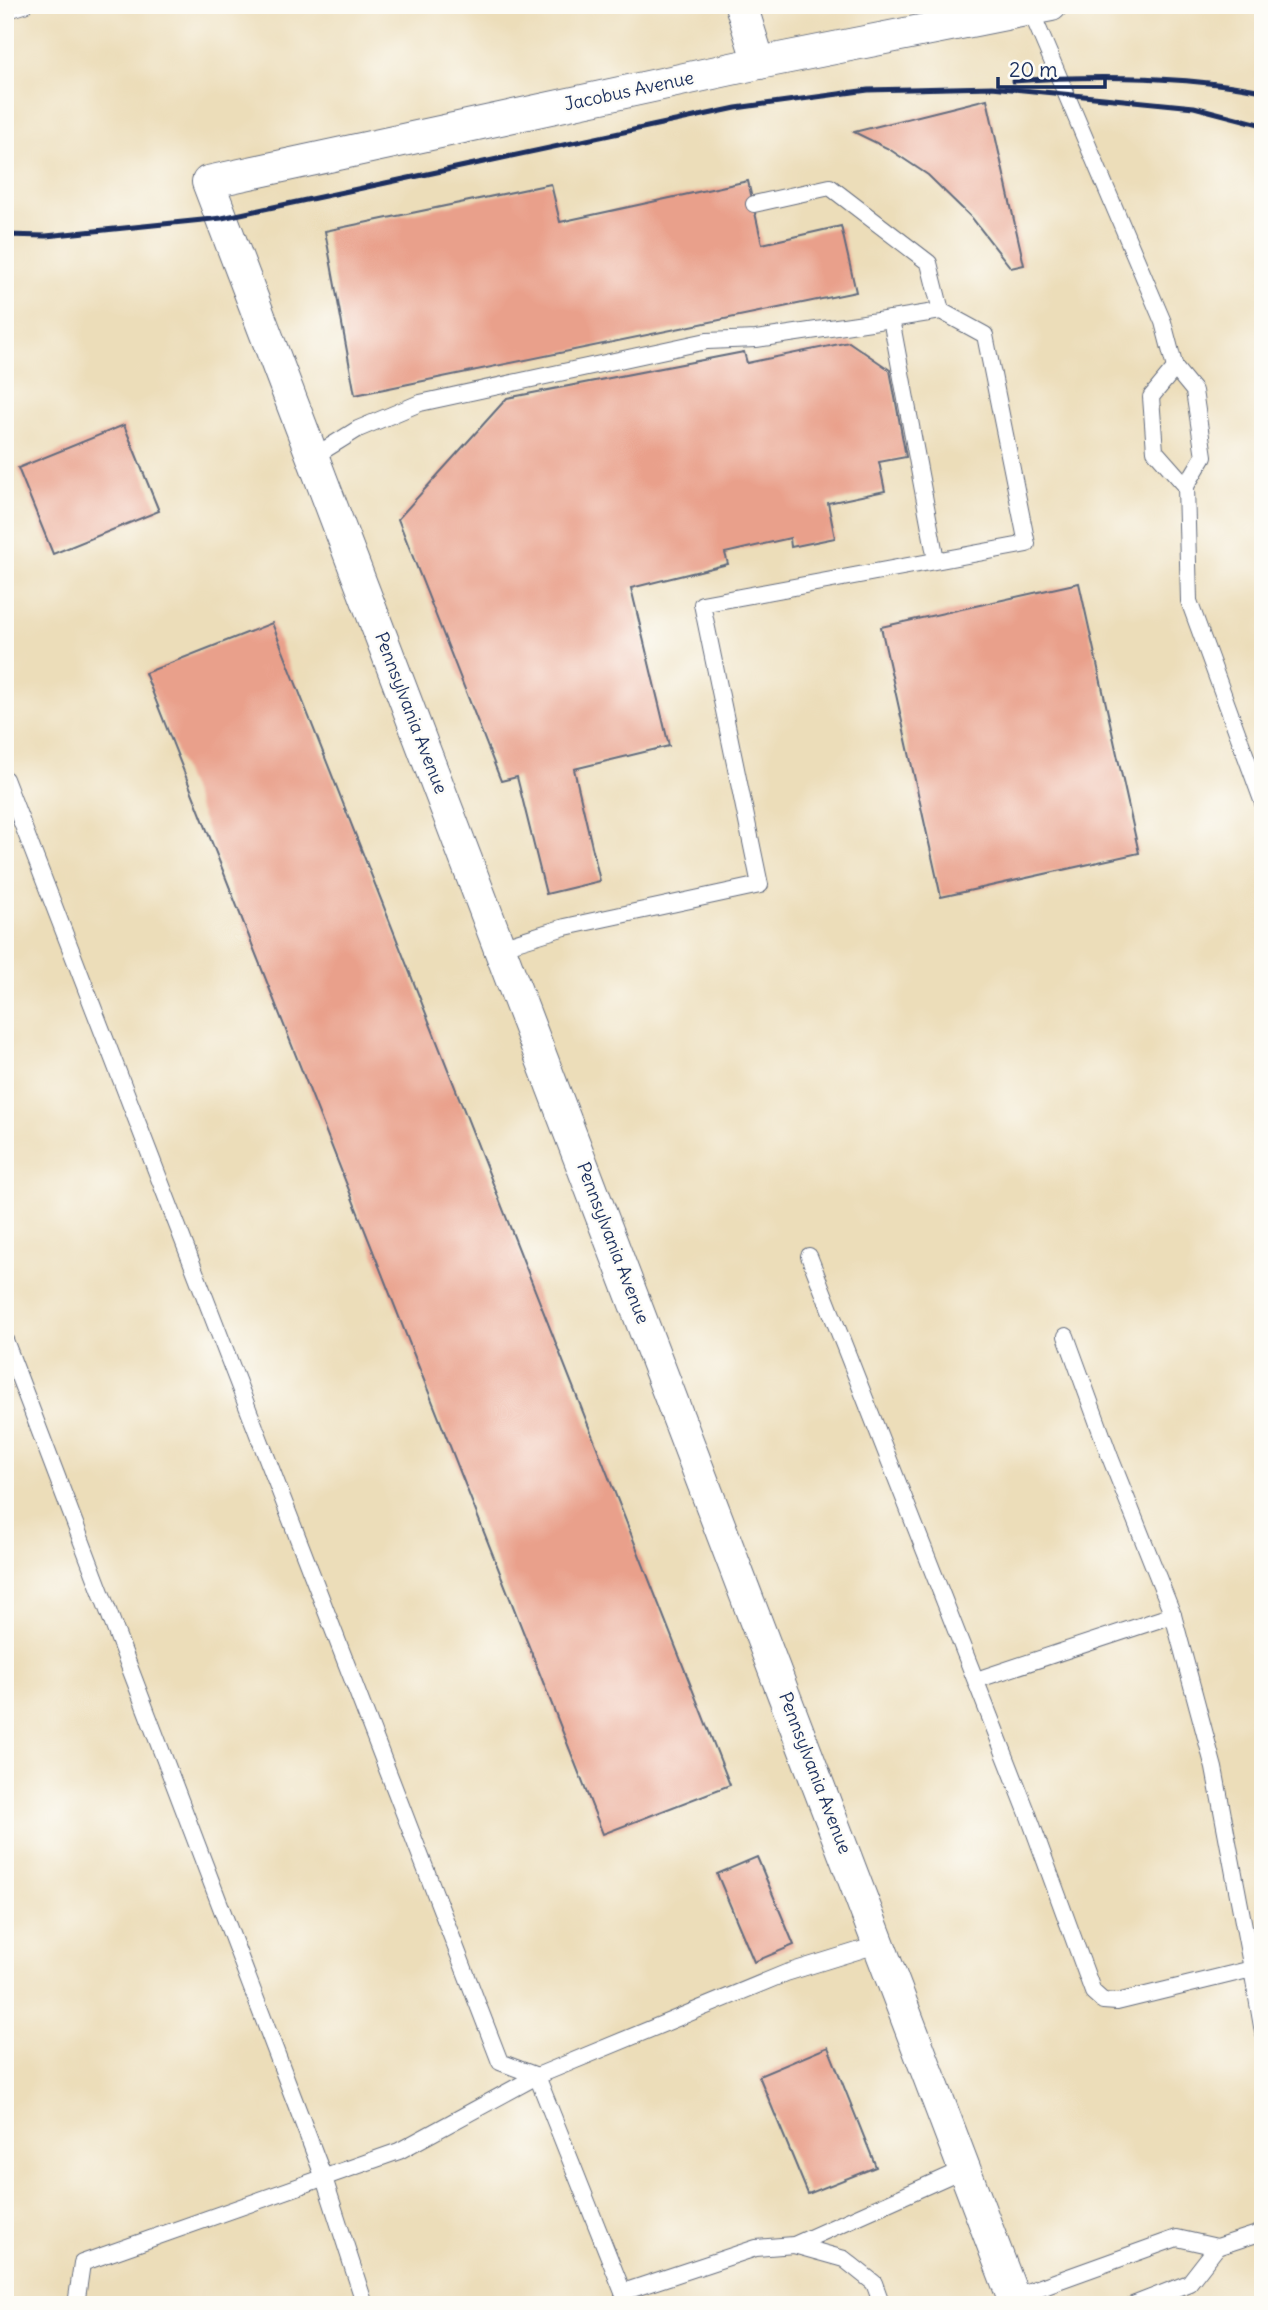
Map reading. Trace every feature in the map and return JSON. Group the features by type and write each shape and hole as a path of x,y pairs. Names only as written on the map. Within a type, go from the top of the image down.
{"street":[{"path":"741,5 759,63"},
{"name":"Jacobus Avenue","path":"208,182 759,63 1041,7"},
{"name":"Pennsylvania Avenue","path":"208,182 1015,2301"}],"lane":[{"path":"5,11 24,5"},
{"path":"1041,7 1163,322 1175,368 1194,391 1204,456 1186,486 1189,601 1263,803"},
{"path":"754,204 830,187 929,263 941,311"},
{"path":"313,457 359,429 420,403 707,341 757,339 941,311 985,335 1027,544 702,604 760,885 565,927 500,947"},
{"path":"891,319 936,561"},
{"path":"1175,368 1151,397 1154,452 1186,486"},
{"path":"5,779 500,2062 537,2076 626,2299 756,2248 794,2245 965,2168"},
{"path":"809,1256 1028,1814 1093,1992 1103,2001 1117,2002 1252,1969"},
{"path":"1066,1336 1110,1457 1173,1615 1214,1768 1263,2032"},
{"path":"5,1340 324,2178 365,2305"},
{"path":"976,1680 1173,1615"},
{"path":"76,2305 82,2263 399,2151 537,2076 786,1973 880,1944"},
{"path":"1015,2301 1177,2238 1217,2247 1263,2232"},
{"path":"794,2245 844,2259 874,2283 882,2305"},
{"path":"1133,2305 1189,2283 1217,2247"}],"building":[{"path":"987,99 1024,265 1011,268 972,218 928,175 889,149 854,132"},
{"path":"748,181 762,244 841,226 856,292 355,395 325,231 551,184 560,222"},
{"path":"849,342 890,370 906,457 879,462 885,491 828,503 835,538 791,547 790,538 725,553 728,564 631,588 669,746 574,769 600,881 546,894 517,777 501,781 398,519 507,398 744,352 747,363"},
{"path":"124,425 159,511 53,554 18,468"},
{"path":"1079,583 1139,853 941,897 881,627"},
{"path":"272,623 730,1785 603,1834 145,673"},
{"path":"757,1857 794,1945 754,1962 717,1874"},
{"path":"828,2047 876,2167 808,2194 759,2076"}],"railway":[{"path":"1013,81 1138,78 1201,82 1263,91"},
{"path":"5,235 46,236 222,218 736,108 868,90 992,87 1194,107 1263,125"}]}
